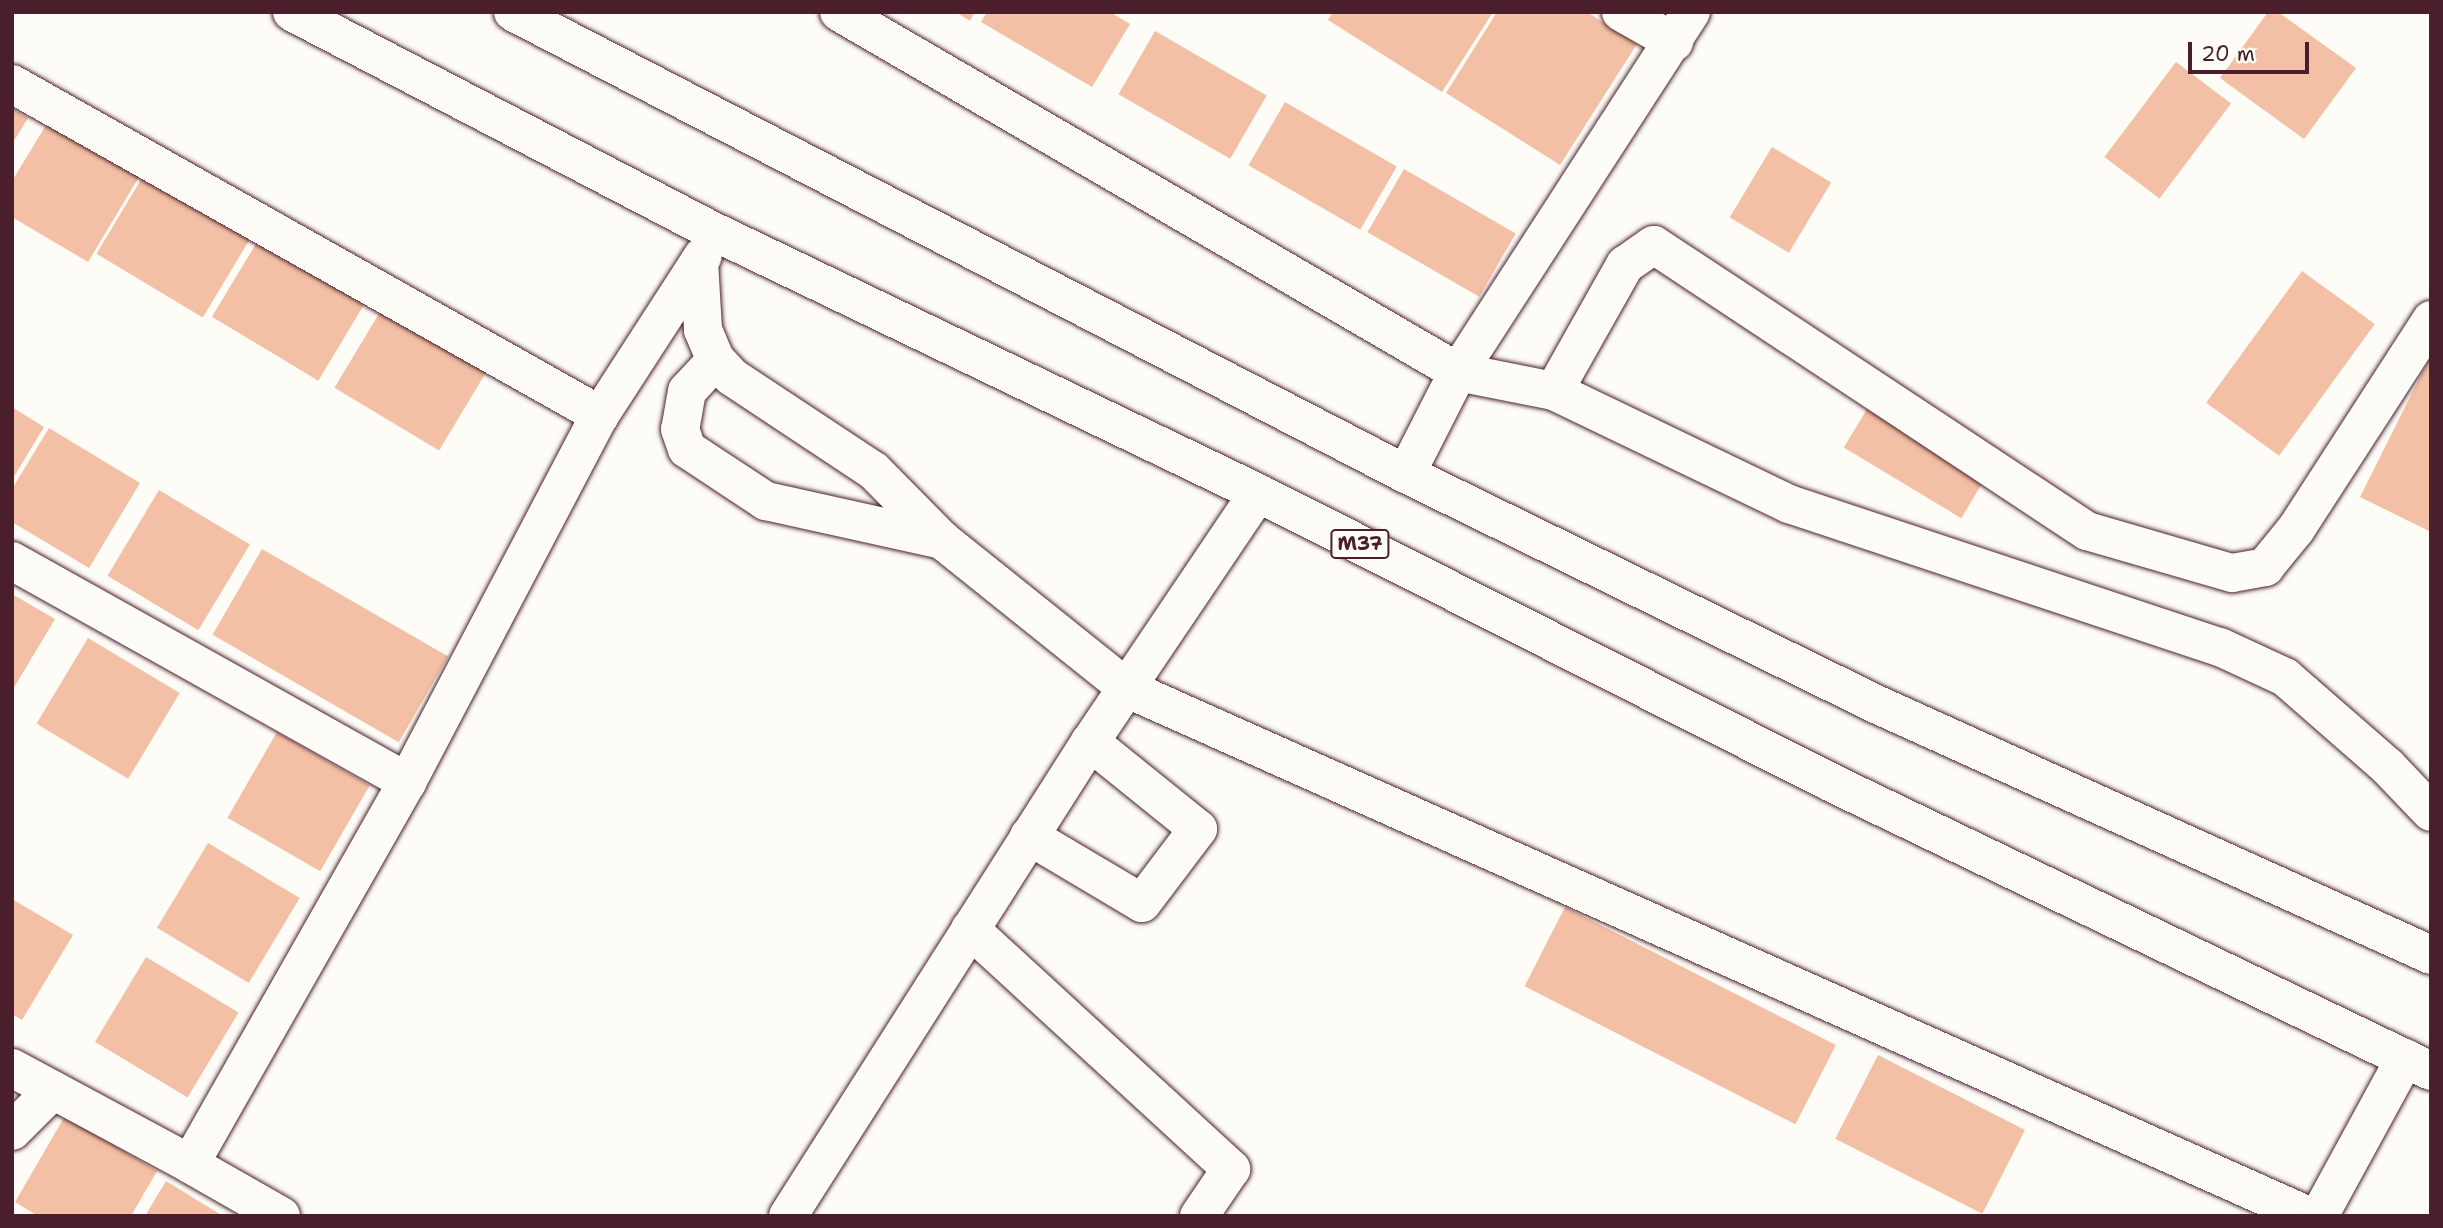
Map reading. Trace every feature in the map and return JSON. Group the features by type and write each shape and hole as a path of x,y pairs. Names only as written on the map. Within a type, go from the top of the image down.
{"main road":[{"name":"M37","path":"292,12 708,248 1258,493 1832,783 2418,1064"},
{"path":"513,12 1406,474 1878,705 2431,956"},
{"path":"839,12 1458,372 1554,391 1789,504 2220,646 2286,677 2388,767 2431,812"},
{"path":"1406,474 1458,372 1682,27 1621,12"},
{"path":"12,84 600,415"},
{"path":"1554,391 1625,265 1654,245 2087,531 2232,573 2265,567 2296,529 2431,320"},
{"path":"708,248 703,330 716,360 732,377 873,471 942,540 1128,689 2309,1216"},
{"path":"190,1164 407,782 600,415 708,248"},
{"path":"716,360 687,391 680,429 687,449 766,501 942,540"},
{"path":"790,1215 1029,836 1258,493"},
{"path":"12,561 407,782"},
{"path":"1029,836 1142,903 1198,830 1090,742"},
{"path":"970,929 1231,1169 1199,1216"},
{"path":"2319,1216 2418,1064"},
{"path":"12,1068 281,1216"},
{"path":"12,1131 52,1090"}],"building":[{"path":"956,12 975,12 970,21"},
{"path":"987,12 1110,12 1130,24 1092,87 981,22"},
{"path":"1333,12 1493,12 1442,92 1328,20"},
{"path":"1497,12 1587,12 1637,44 1560,165 1446,93"},
{"path":"2268,12 2278,12 2356,68 2304,139 2220,78"},
{"path":"1155,31 1267,96 1230,159 1118,94"},
{"path":"2176,62 2231,104 2159,199 2104,157"},
{"path":"1285,102 1397,166 1360,230 1248,165"},
{"path":"12,108 28,118 12,144"},
{"path":"48,122 139,177 88,262 12,217 12,181"},
{"path":"1772,147 1831,183 1789,253 1730,217"},
{"path":"148,168 254,232 203,318 96,254"},
{"path":"1404,169 1516,234 1479,297 1368,232"},
{"path":"263,232 369,296 318,381 212,317"},
{"path":"2302,271 2375,324 2279,456 2206,403"},
{"path":"386,302 491,365 439,451 334,388"},
{"path":"2431,355 2431,532 2360,497"},
{"path":"12,407 44,427 12,480"},
{"path":"1867,409 1984,480 1961,518 1844,448"},
{"path":"49,428 140,483 89,568 12,522 12,489"},
{"path":"159,490 250,545 198,630 107,576"},
{"path":"262,549 448,656 399,742 213,635"},
{"path":"12,594 55,619 12,691"},
{"path":"88,638 180,693 128,779 36,724"},
{"path":"277,732 370,786 320,871 227,818"},
{"path":"208,843 300,898 249,983 157,928"},
{"path":"12,899 73,935 22,1020 12,1014"},
{"path":"1565,907 1836,1045 1795,1124 1525,986"},
{"path":"146,957 239,1013 188,1097 95,1042"},
{"path":"1878,1055 2025,1130 1982,1214 1835,1139"},
{"path":"65,1116 157,1171 131,1216 38,1216 15,1202"},
{"path":"166,1181 223,1216 145,1216"}]}
